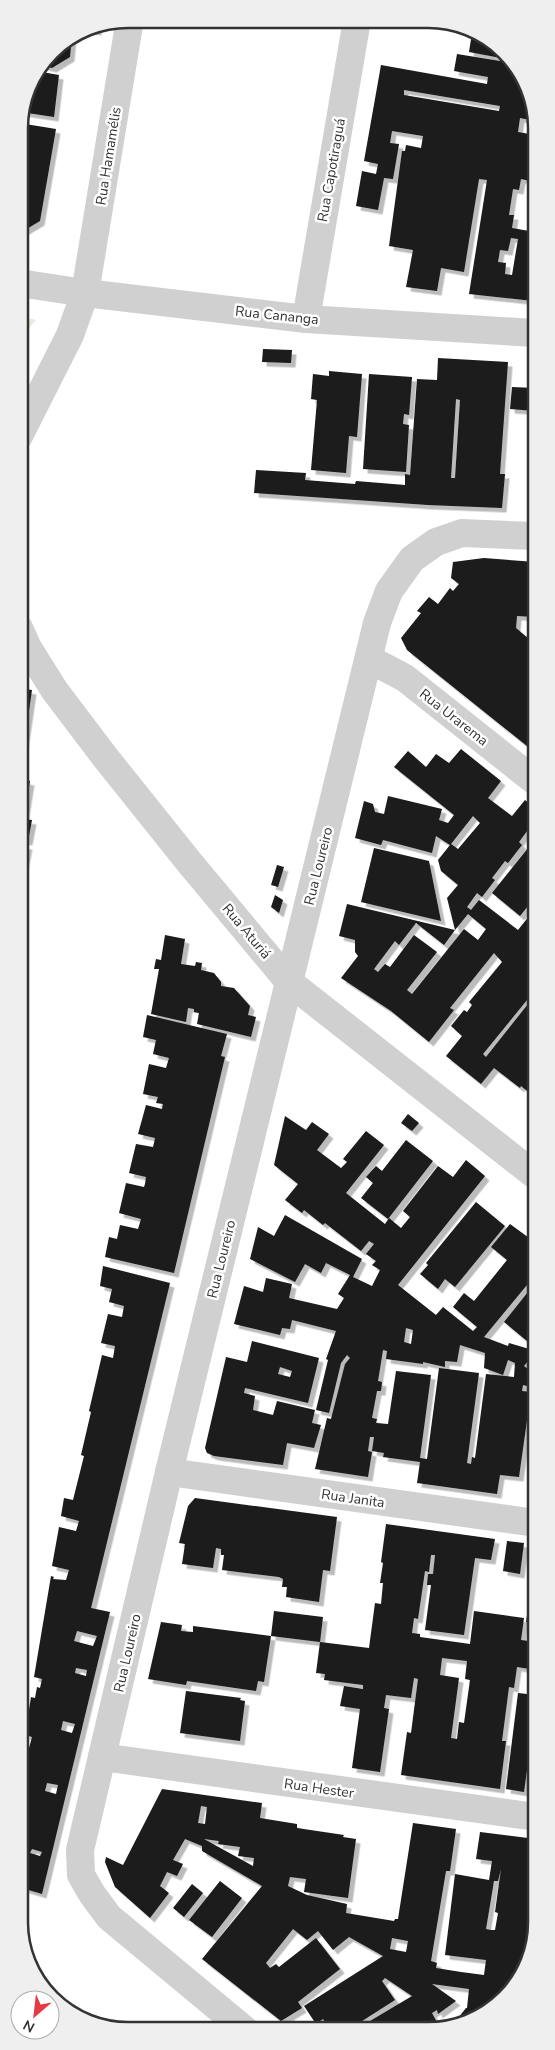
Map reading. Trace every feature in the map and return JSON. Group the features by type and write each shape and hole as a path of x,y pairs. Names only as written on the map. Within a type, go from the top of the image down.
{"street":[{"name":"Rua Hamamélis","path":"28,417 70,334 85,293 129,28"},
{"name":"Rua Capotiraguá","path":"306,319 356,28"},
{"name":"Rua Cananga","path":"28,284 85,293 306,319 528,333"},
{"name":"Rua Loureiro","path":"235,2022 109,1917 81,1875 80,1850 169,1472 376,623 389,590 412,559 436,542 462,533 528,536"},
{"name":"Rua Aturiá","path":"28,648 55,691 99,750 289,982 527,1169"},
{"name":"Rua Urarema","path":"368,659 405,678 528,775"},
{"name":"Rua Janita","path":"169,1472 527,1523"},
{"name":"Rua Hester","path":"102,1757 527,1817"}],"shaded area":[{"path":"28,318 36,320 28,329"}],"building":[{"path":"471,38 483,44 498,58 469,52"},
{"path":"71,45 70,57 52,68 48,67"},
{"path":"457,54 500,61 511,72 517,83 527,114 527,119 520,118 518,132 528,134 528,180 521,179 519,190 513,189 509,215 514,215 512,228 528,231 528,300 469,294 487,180 479,179 464,272 441,268 437,291 406,287 413,250 389,246 402,151 405,151 406,145 421,148 423,136 392,131 390,143 399,144 393,179 384,178 378,210 356,206 362,171 376,174 378,164 364,161 381,65 487,84 488,77 454,71","holes":["404,90 500,106 499,111 404,95","511,238 518,239 512,275 505,274 506,263 498,262 500,250 508,251"]},
{"path":"44,72 59,75 54,117 28,113 33,95"},
{"path":"28,124 56,129 40,221 28,228"},
{"path":"263,349 292,350 291,363 262,362"},
{"path":"438,358 508,362 500,474 505,474 502,508 254,493 256,470 306,473 305,480 355,484 356,481 405,485 405,474 410,475 417,379 437,380","holes":["456,399 460,400 455,478 451,478"]},
{"path":"329,371 362,374 357,437 349,436 346,473 311,470 317,400 311,399 313,374 329,376"},
{"path":"369,374 412,377 409,415 404,414 403,424 409,425 406,472 363,469"},
{"path":"512,387 528,388 528,410 510,409"},
{"path":"484,558 528,561 528,617 517,616 516,628 528,638 527,746 407,650 401,638 421,613 417,611 429,597 438,604 450,588 453,591 459,584 451,578 453,562"},
{"path":"28,689 32,690 28,718"},
{"path":"461,749 501,781 488,798 512,816 525,800 528,802 528,830 519,842 522,845 508,863 505,861 492,878 495,880 482,897 477,893 467,907 471,910 479,900 518,930 528,918 528,999 483,1054 486,1057 528,1005 527,1091 521,1086 520,1088 494,1068 481,1084 446,1056 462,1036 451,1026 464,1010 467,1012 472,1005 469,1002 502,962 494,953 450,1008 454,1010 429,1042 391,1011 341,978 358,956 355,952 355,940 339,936 347,904 455,930 447,898 458,885 441,871 438,860 450,845 436,836 432,853 383,840 381,845 355,838 364,801 373,804 375,812 384,814 388,796 442,809 439,820 448,823 454,815 394,767 408,751 426,767 436,754 449,763","holes":["473,816 480,823 458,849 451,844","468,914 486,929 478,940 464,929 412,994 407,990 437,952 414,935 390,967 385,964 378,972 374,969 395,941 399,945 416,923 444,945"]},
{"path":"28,820 32,820 28,841"},
{"path":"374,848 429,861 441,921 361,902"},
{"path":"528,849 528,907 520,916 492,893"},
{"path":"277,865 284,867 278,887 271,885"},
{"path":"275,895 283,900 279,913 271,907"},
{"path":"165,935 185,939 181,964 195,966 196,962 202,963 201,970 214,973 221,982 221,986 234,988 250,1006 248,1015 256,1017 251,1037 197,1024 199,1013 194,1012 194,1009 188,1008 186,1022 151,1014 159,969 154,969 156,959 161,960"},
{"path":"147,1015 227,1034 221,1056 225,1057 174,1273 105,1257 109,1237 117,1239 120,1225 138,1229 141,1219 119,1213 126,1183 144,1187 145,1184 146,1177 129,1173 136,1144 153,1147 155,1138 138,1134 146,1105 162,1109 163,1104 156,1103 158,1097 143,1094 149,1064 166,1068 169,1058 153,1054 156,1040 143,1037"},
{"path":"408,1114 419,1123 412,1131 401,1123"},
{"path":"285,1116 306,1130 312,1122 329,1134 317,1150 341,1168 347,1162 343,1159 366,1131 384,1145 346,1193 385,1224 389,1218 401,1228 410,1217 403,1211 438,1166 453,1177 466,1160 485,1176 398,1285 436,1315 443,1307 473,1331 477,1327 453,1307 464,1293 474,1301 507,1260 491,1247 510,1224 527,1237 527,1284 484,1337 508,1346 509,1343 527,1348 527,1362 524,1366 527,1369 527,1386 523,1385 522,1391 527,1392 527,1418 519,1477 500,1475 497,1494 417,1483 420,1462 383,1457 384,1453 372,1451 374,1437 370,1437 368,1451 372,1452 368,1477 315,1469 327,1418 331,1419 345,1364 350,1358 347,1355 341,1363 329,1413 316,1410 328,1360 326,1359 336,1331 292,1320 290,1329 282,1328 280,1335 234,1324 244,1286 263,1292 266,1278 292,1284 289,1298 337,1309 344,1298 338,1294 350,1275 326,1263 321,1273 305,1264 295,1282 250,1259 258,1227 274,1236 285,1215 362,1259 353,1277 372,1286 380,1270 372,1265 376,1261 366,1254 374,1244 369,1241 361,1251 325,1223 323,1225 304,1210 302,1213 285,1200 298,1184 274,1165","holes":["406,1328 413,1330 411,1344 404,1342","460,1345 485,1353 484,1368 503,1375 508,1360 515,1363 514,1377 486,1374 475,1458 472,1457 471,1464 467,1463 479,1373 439,1368 427,1459 420,1458 431,1375 396,1371 388,1424 376,1423 377,1419 372,1418 377,1391 381,1391 382,1382 378,1381 383,1350 387,1351 386,1359 423,1364 423,1362 445,1367 445,1361 457,1362"]},
{"path":"406,1140 433,1161 388,1219 361,1198 373,1183 366,1177 376,1166 382,1171"},
{"path":"476,1202 505,1226 455,1287 445,1279 438,1289 420,1274 428,1265 426,1263"},
{"path":"103,1266 170,1283 91,1608 110,1612 42,1894 28,1890 28,1748 32,1737 28,1736 28,1716 31,1697 35,1698 37,1687 40,1688 42,1679 34,1677 51,1576 54,1577 53,1579 66,1580 69,1570 52,1566 59,1527 76,1531 79,1521 61,1516 64,1498 73,1500 84,1456 81,1455 102,1355 113,1358 115,1346 101,1343 108,1314 122,1317 124,1306 109,1302 112,1289 100,1286","holes":["77,1631 97,1636 93,1646 74,1641","76,1668 87,1670 86,1676 75,1673","63,1721 75,1724 72,1733 61,1730","47,1783 58,1785 56,1794 45,1791","32,1849 42,1852 40,1856 30,1853"]},
{"path":"527,1293 527,1341 504,1322"},
{"path":"252,1341 319,1358 308,1403 245,1388 244,1393 255,1396 253,1410 273,1415 277,1401 315,1410 312,1423 321,1425 314,1448 287,1443 283,1465 214,1456 207,1453 205,1448 226,1357 247,1362","holes":["280,1367 292,1371 290,1377 278,1374"]},
{"path":"195,1498 337,1517 330,1571 323,1570 319,1602 286,1597 287,1587 282,1587 283,1579 279,1577 222,1570 224,1555 221,1555 221,1549 216,1548 213,1568 182,1564 185,1544 179,1543 188,1506"},
{"path":"386,1524 495,1539 491,1560 475,1558 464,1635 425,1630 431,1585 427,1585 428,1574 433,1574 435,1555 431,1555 429,1572 425,1571 418,1619 414,1618 412,1633 420,1634 420,1637 470,1644 474,1611 524,1618 521,1640 527,1641 527,1669 517,1667 514,1688 509,1687 502,1741 506,1741 500,1789 401,1775 407,1732 411,1733 418,1679 414,1678 411,1698 386,1695 384,1708 389,1709 380,1772 352,1768 360,1709 340,1706 344,1686 363,1689 363,1685 324,1680 325,1674 316,1673 320,1642 369,1648 375,1603 381,1604 383,1583 380,1583 383,1563 381,1562","holes":["442,1658 467,1661 465,1679 470,1680 464,1723 459,1722 457,1739 451,1738 459,1678 440,1675"]},
{"path":"507,1541 524,1543 520,1574 503,1571"},
{"path":"274,1611 323,1617 320,1642 271,1636"},
{"path":"161,1622 182,1625 181,1631 193,1632 193,1626 271,1636 264,1682 258,1681 256,1691 187,1681 186,1685 148,1679"},
{"path":"186,1691 241,1698 240,1700 245,1701 240,1741 180,1733"},
{"path":"518,1693 527,1694 527,1770 524,1792 506,1789"},
{"path":"162,1789 262,1803 260,1818 297,1824 297,1828 344,1835 343,1837 356,1839 348,1898 304,1892 306,1879 290,1877 288,1886 307,1895 347,1904 346,1913 394,1921 398,1919 413,1823 456,1829 450,1871 446,1871 431,1961 437,1963 436,1968 484,1975 486,1960 445,1955 455,1874 489,1880 492,1861 476,1859 480,1832 527,1838 526,1942 520,1961 507,1983 488,2002 460,2017 459,2017 467,2008 469,1989 432,1984 456,2001 438,2014 437,2010 432,2013 437,2022 368,2022 412,1996 385,1978 382,1981 395,2000 361,2022 325,2022 323,2019 315,2022 304,2006 383,1956 349,1937 333,1950 318,1931 307,1940 293,1929 266,1963 270,1968 276,1964 279,1967 316,1938 340,1969 298,2002 302,2008 281,2021 202,1959 262,1886 202,1851 202,1846 185,1839 173,1860 183,1864 177,1876 167,1872 160,1886 169,1893 150,1918 115,1887 105,1862 106,1857 123,1865","holes":["201,1806 207,1807 205,1824 198,1823","204,1839 219,1841 218,1844 240,1847 238,1856 254,1858 253,1866","501,1869 495,1912 498,1913 495,1930 486,1929 494,1881 498,1881","392,1938 408,1941 406,1952 390,1949"]},
{"path":"220,1881 242,1898 212,1937 189,1920"},
{"path":"192,1884 203,1893 184,1917 173,1908"}]}
